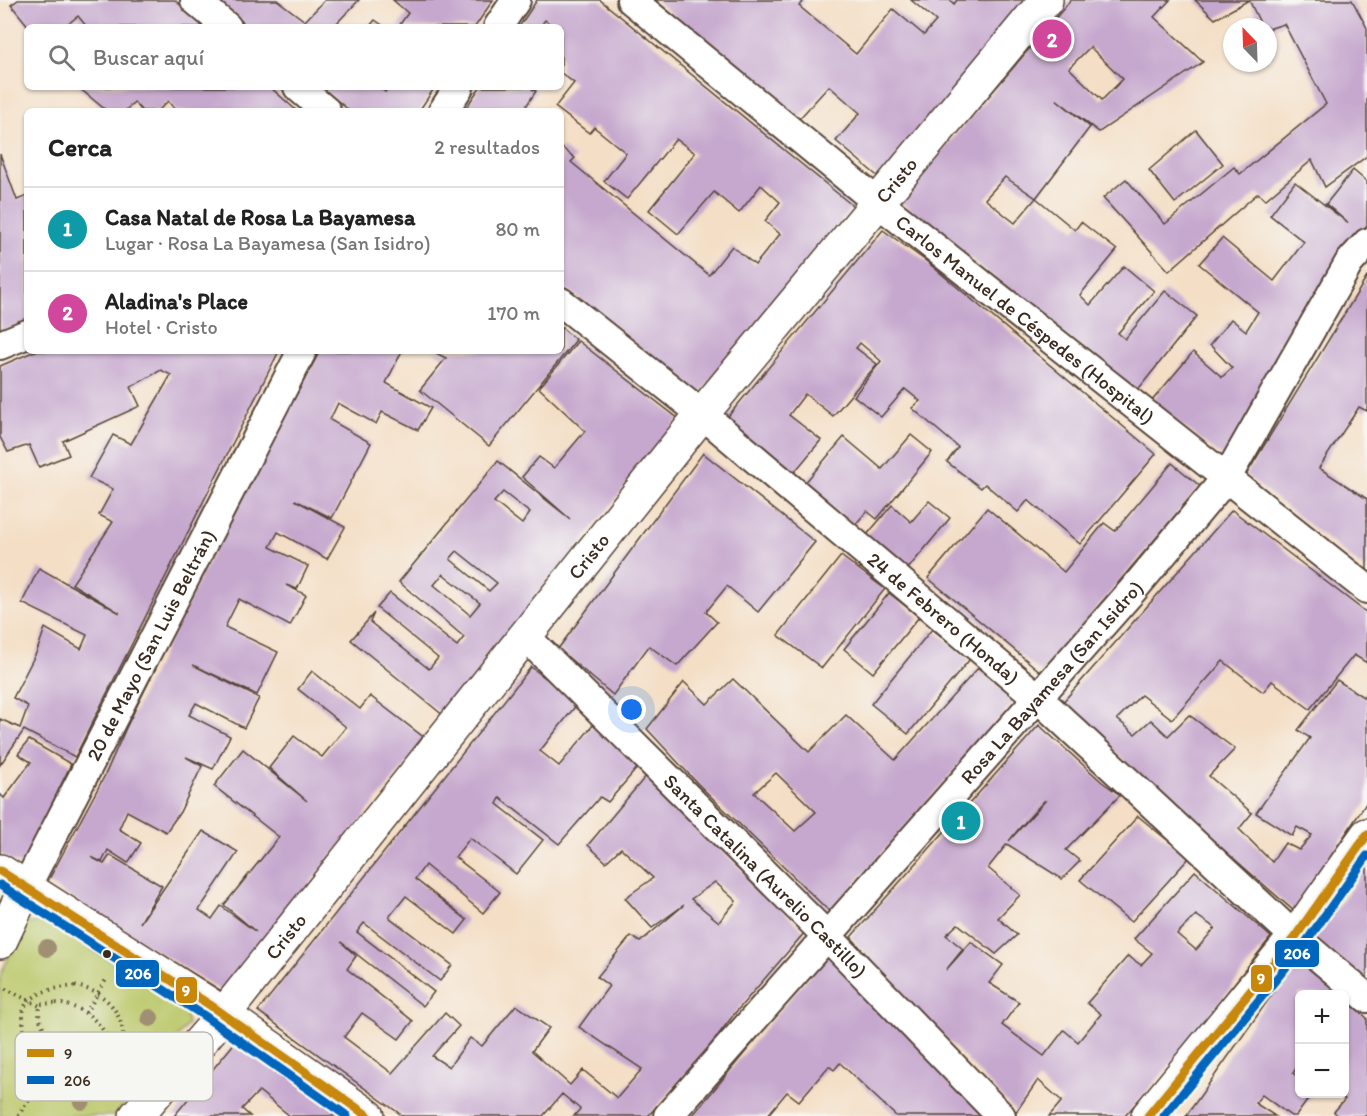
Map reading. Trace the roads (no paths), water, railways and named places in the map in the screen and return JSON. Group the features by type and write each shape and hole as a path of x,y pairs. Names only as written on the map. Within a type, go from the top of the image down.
{"street":[{"path":"195,0 223,24"},
{"path":"500,24 516,0"},
{"name":"Carlos Manuel de Céspedes (Hospital)","path":"631,0 876,201 1367,589"},
{"name":"Cristo","path":"208,1032 702,414 876,201 1046,0"},
{"path":"302,90 322,108"},
{"path":"445,108 457,90"},
{"name":"Rosa La Bayamesa (San Isidro)","path":"668,1116 1037,697 1227,477 1349,263 1367,243"},
{"name":"24 de Febrero (Honda)","path":"564,304 702,414 1037,697 1295,937 1367,998"},
{"path":"0,345 24,335"},
{"name":"20 de Mayo (San Luis Beltrán)","path":"0,942 13,879 300,354"},
{"name":"Santa Catalina (Aurelio Castillo)","path":"526,637 826,935 1001,1116"},
{"path":"1148,1116 1295,937 1367,835"},
{"path":"13,879 224,1014 368,1116"},
{"name":"Cristo","path":"136,1116 149,1101"}],"place":[{"name":"Aladina's Place","path":"1052,39"},
{"name":"Casa Natal de Rosa La Bayamesa","path":"961,821"}]}
